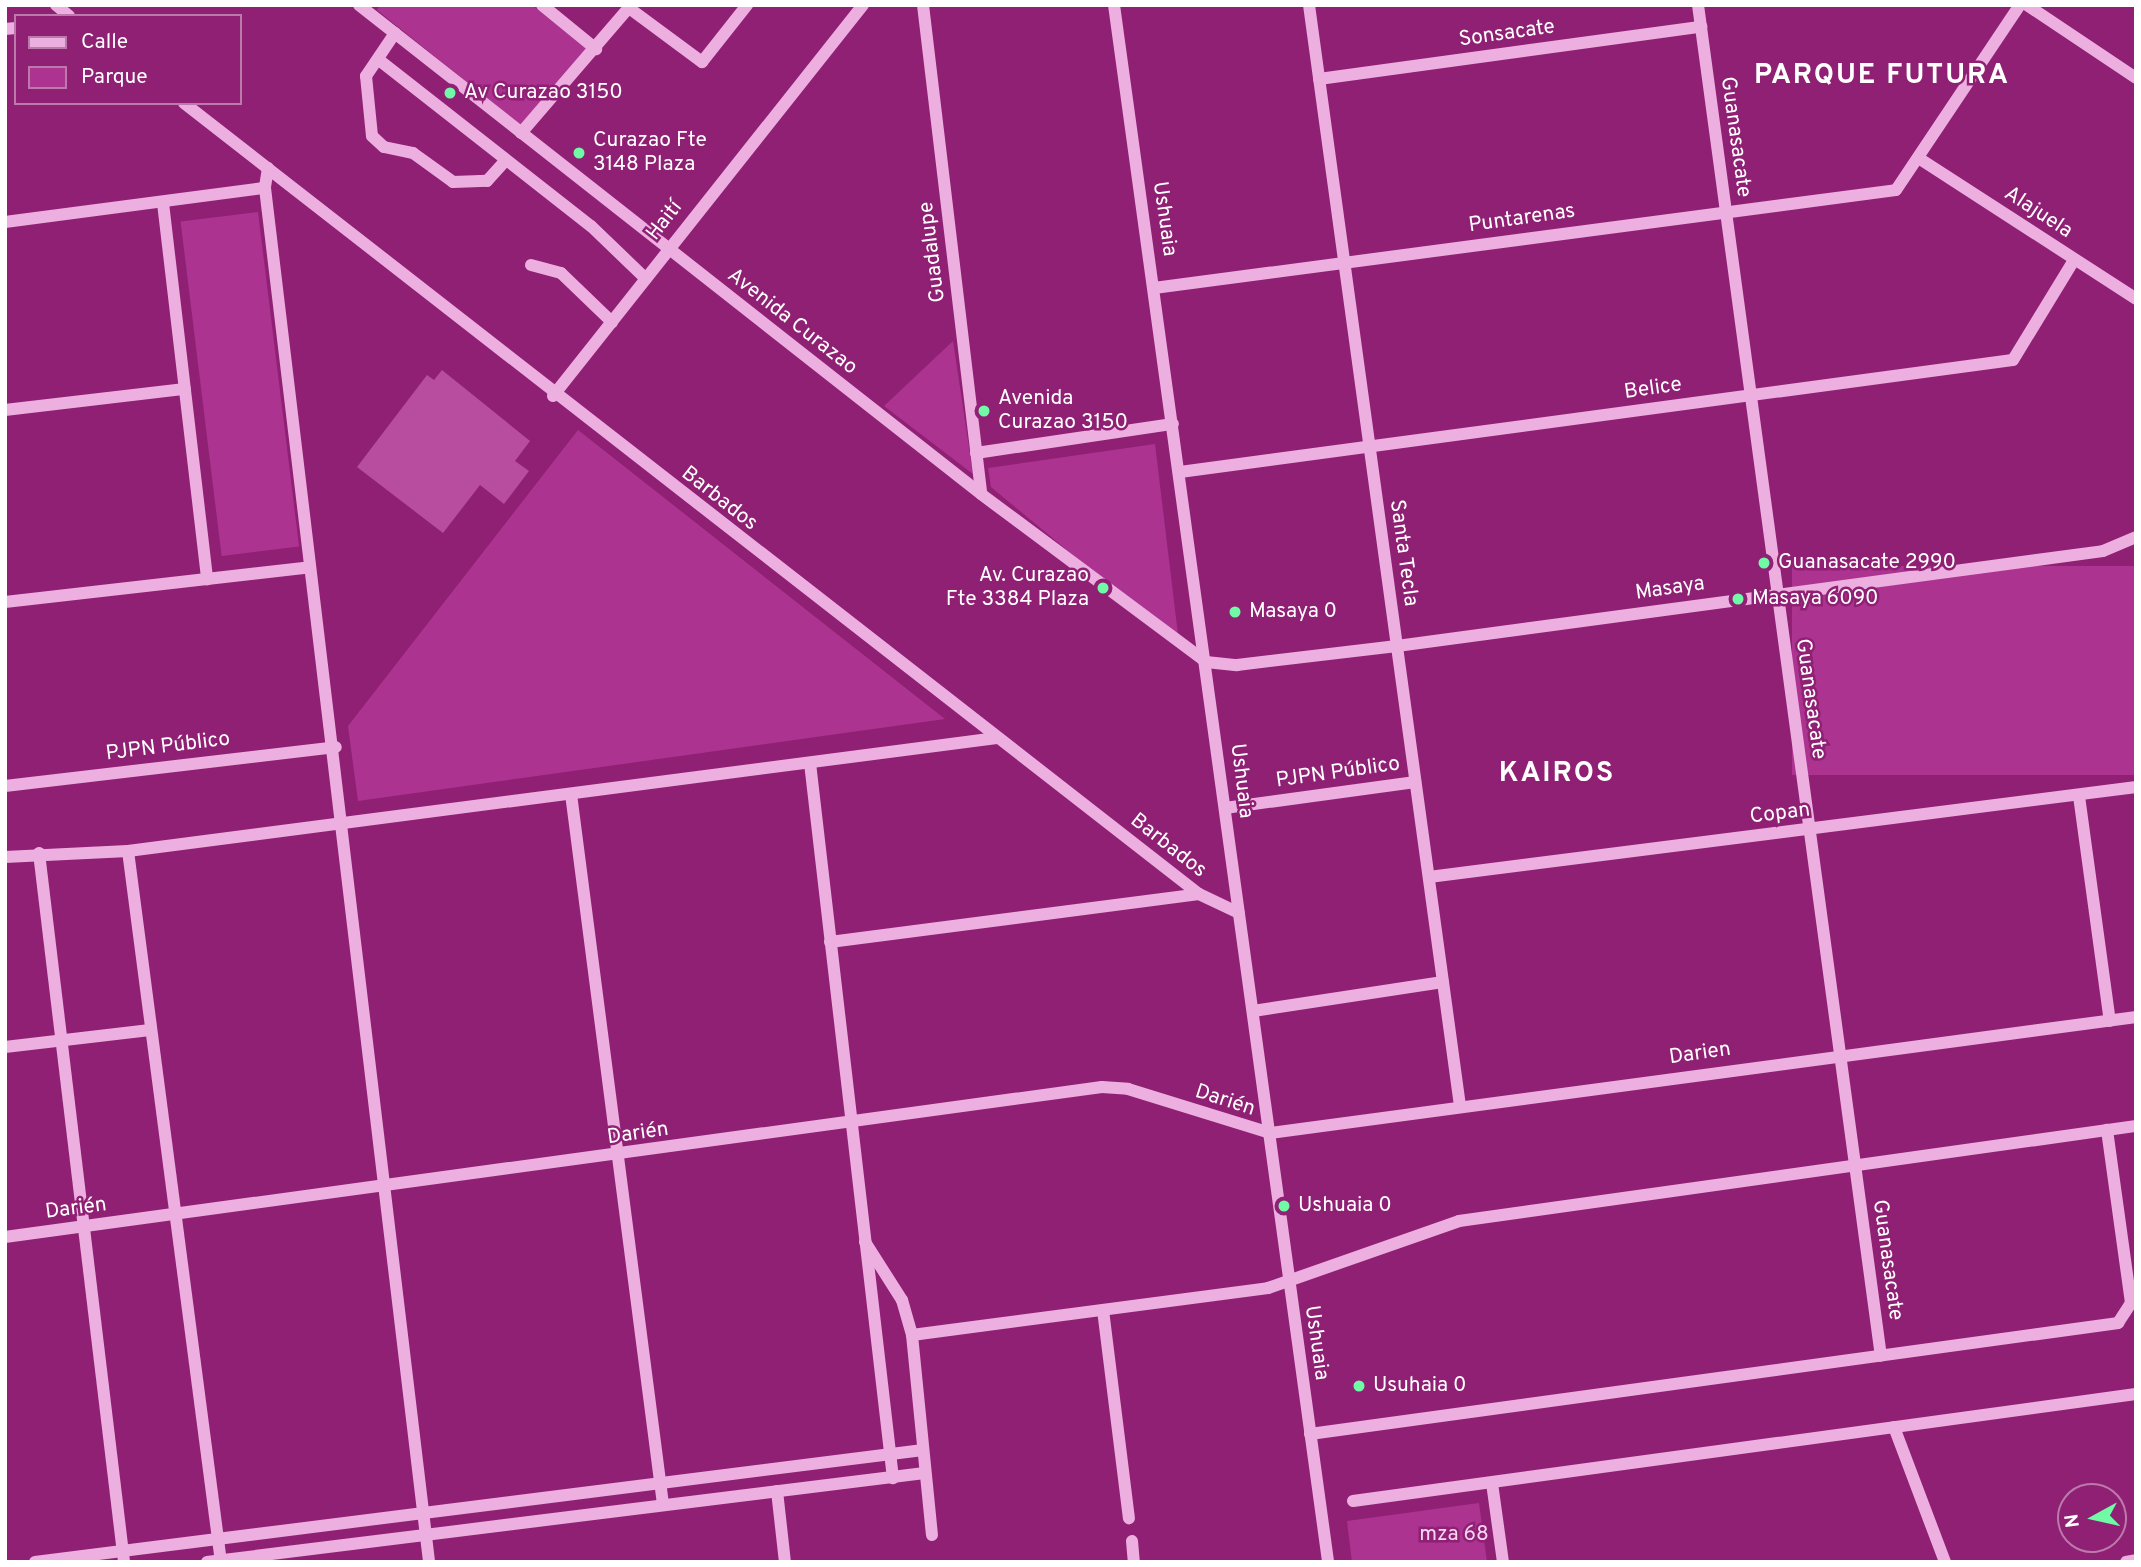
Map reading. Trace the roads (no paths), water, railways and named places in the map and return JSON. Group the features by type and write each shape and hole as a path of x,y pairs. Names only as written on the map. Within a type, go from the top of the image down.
{"street":[{"path":"542,5 596,49"},
{"path":"521,133 631,7 702,62 747,5"},
{"name":"Haití","path":"553,396 863,5"},
{"name":"Guadalupe","path":"923,5 981,494"},
{"name":"Ushuaia","path":"1114,5 1328,1562"},
{"name":"Santa Tecla","path":"1309,5 1460,1106"},
{"name":"Guanasacate","path":"1698,5 1881,1356"},
{"path":"1920,159 2020,5"},
{"path":"2027,5 2136,78"},
{"name":"Avenida Curazao","path":"367,8 667,249 981,494 1206,662"},
{"name":"Sonsacate","path":"1319,79 1701,27"},
{"path":"395,33 366,76 372,136 384,147 413,153 453,182 487,181 505,161"},
{"path":"379,60 591,226 646,279"},
{"name":"Barbados","path":"187,105 553,396 1199,894 1239,913"},
{"name":"Puntarenas","path":"1154,288 1896,190 1920,159"},
{"name":"Alajuela","path":"1920,159 2136,299"},
{"path":"268,168 265,188 310,567 336,747 340,824 429,1562"},
{"path":"5,222 265,188"},
{"path":"163,203 206,579"},
{"name":"Belice","path":"1180,472 2013,360 2074,260"},
{"path":"531,265 561,272 612,322"},
{"path":"5,410 185,389"},
{"path":"976,453 1173,424"},
{"name":"Masaya","path":"1206,662 1237,665 1397,646 2103,551 2136,537"},
{"path":"5,602 310,567"},
{"path":"5,857 39,853 128,851 997,738"},
{"name":"PJPN Público","path":"5,786 336,747"},
{"path":"810,763 892,1478"},
{"name":"PJPN Público","path":"1225,808 1415,782"},
{"name":"Copan","path":"1429,877 2136,787"},
{"path":"571,794 663,1504"},
{"path":"2079,796 2110,1021"},
{"path":"128,851 173,1216 221,1561"},
{"path":"39,853 64,1040 124,1556"},
{"path":"830,942 1199,894"},
{"path":"1253,1011 1443,982"},
{"name":"Darien","path":"1270,1133 2136,1017"},
{"path":"5,1047 150,1030"},
{"name":"Darién","path":"5,1237 620,1156 1117,1086 1270,1133"},
{"path":"912,1335 1288,1283 1459,1221 2136,1126"},
{"path":"1310,1434 2109,1326 2125,1317 2131,1303 2107,1130"},
{"path":"865,1241 902,1300 912,1335 932,1535"},
{"path":"1103,1310 1129,1518"},
{"path":"1353,1501 2136,1394"},
{"path":"1894,1427 1945,1562"},
{"path":"35,1562 124,1556 217,1537 923,1450"},
{"path":"207,1562 925,1473"},
{"path":"1492,1483 1503,1562"},
{"path":"777,1491 785,1562"},
{"path":"1132,1541 1134,1562"},
{"path":"2126,1562 2136,1560"}],"place":[{"name":"Av Curazao 3150","path":"450,93"},
{"name":"Curazao Fte 3148 Plaza","path":"579,153"},
{"name":"Avenida Curazao 3150","path":"984,411"},
{"name":"Guanasacate 2990","path":"1764,563"},
{"name":"Av. Curazao Fte 3384 Plaza","path":"1103,588"},
{"name":"Masaya 6090","path":"1738,599"},
{"name":"Masaya 0","path":"1235,612"},
{"name":"Ushuaia 0","path":"1284,1206"},
{"name":"Usuhaia 0","path":"1359,1386"}],"district":[{"name":"PARQUE FUTURA","path":"1882,76"},
{"name":"KAIROS","path":"1557,774"}],"park label":[{"name":"mza 68","path":"1454,1535"}]}
